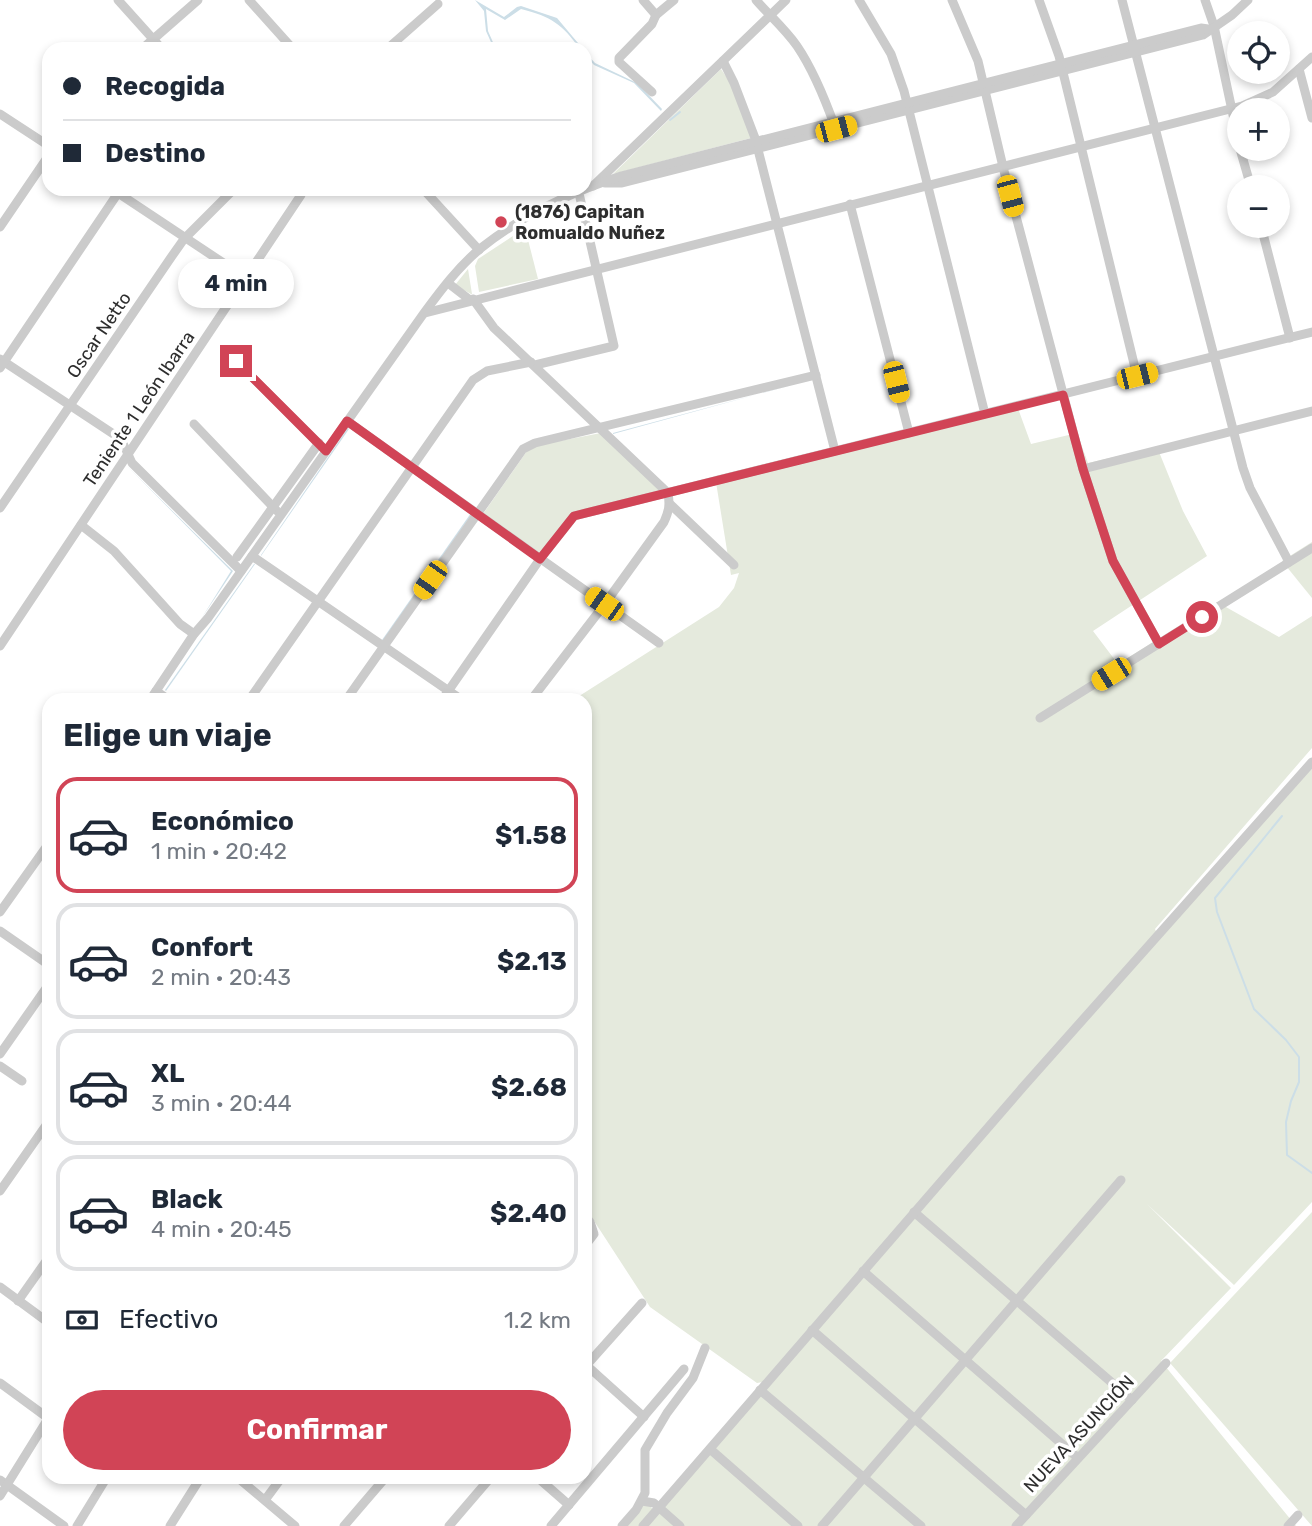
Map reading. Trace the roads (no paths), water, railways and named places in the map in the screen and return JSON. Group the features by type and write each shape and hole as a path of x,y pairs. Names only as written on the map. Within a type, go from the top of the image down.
{"street":[{"path":"118,0 155,42"},
{"path":"149,42 198,0"},
{"path":"249,0 287,42"},
{"path":"643,0 656,15"},
{"path":"652,92 619,62 619,58 652,24 656,15 674,0"},
{"path":"756,0 796,44 835,125"},
{"path":"592,186 786,0"},
{"path":"859,0 891,54 908,107 985,414"},
{"path":"951,0 970,38 984,87 1083,469 1113,561 1159,644"},
{"path":"1039,0 1061,67 1137,376"},
{"path":"1122,0 1233,431 1250,488 1289,562"},
{"path":"1205,0 1228,98"},
{"path":"592,186 621,176 757,145 1136,48 1201,28 1211,28 1232,15 1248,0"},
{"path":"395,42 438,4"},
{"path":"1257,98 1273,92 1312,57"},
{"path":"723,61 744,105 757,145 835,451"},
{"path":"1300,69 1312,118"},
{"path":"424,313 1227,109"},
{"path":"0,114 42,141"},
{"path":"0,228 42,165"},
{"path":"112,196 1,363 121,439 131,463 235,560 241,571"},
{"path":"122,196 246,278"},
{"name":"Oscar Netto","path":"0,508 184,239 227,196"},
{"name":"Teniente 1 León Ibarra","path":"1,643 300,196"},
{"path":"430,196 480,250"},
{"path":"235,560 277,511 323,447 347,421 448,283 480,250 511,227 568,196"},
{"path":"254,693 473,380 488,372 614,346 580,196"},
{"path":"850,204 909,433"},
{"path":"1264,238 1290,338"},
{"path":"448,283 471,300 494,328 668,493 670,510 664,522 536,693"},
{"path":"447,693 540,559 574,516 1312,332"},
{"path":"236,361 323,447"},
{"path":"351,693 523,449 535,443 816,375"},
{"path":"1083,469 1312,411"},
{"path":"347,421 659,643"},
{"path":"194,424 277,511"},
{"path":"670,504 734,565"},
{"path":"159,693 156,691 194,634 252,556 277,511"},
{"path":"81,525 114,551 180,624 194,634"},
{"path":"1040,718 1312,548"},
{"path":"252,556 384,646 441,693"},
{"path":"643,1526 914,1212 1312,762"},
{"path":"0,912 42,853"},
{"path":"0,931 42,960"},
{"path":"0,1054 42,994"},
{"path":"0,1066 22,1080"},
{"path":"0,1191 42,1131"},
{"path":"822,1526 1121,1180"},
{"path":"914,1212 1132,1400"},
{"path":"18,1301 42,1267"},
{"path":"863,1271 1078,1458"},
{"path":"0,1287 42,1318"},
{"path":"592,1357 642,1303"},
{"path":"812,1330 1026,1515"},
{"path":"622,1526 642,1501 645,1493 645,1450 667,1413 693,1378 705,1348"},
{"name":"NUEVA ASUNCIÓN","path":"1016,1526 1166,1363"},
{"path":"592,1478 684,1369"},
{"path":"592,1371 644,1416"},
{"path":"0,1383 42,1413"},
{"path":"760,1390 920,1526"},
{"path":"0,1496 3,1482 42,1428"},
{"path":"710,1449 798,1526"},
{"path":"3,1482 64,1526"},
{"path":"77,1526 103,1484"},
{"path":"170,1526 197,1484"},
{"path":"246,1484 295,1526"},
{"path":"265,1500 277,1484"},
{"path":"344,1526 380,1484"},
{"path":"449,1526 485,1484"},
{"path":"545,1484 569,1506"},
{"path":"551,1526 587,1484"},
{"path":"642,1501 650,1500 680,1526"},
{"path":"1288,1526 1298,1515"}],"waterway":[{"path":"670,120 680,112"},
{"path":"1282,816 1215,898 1217,912 1254,1009 1286,1040 1299,1057 1299,1082 1286,1122 1287,1155 1312,1173"}],"place":[{"name":"(1876) Capitan Romualdo Nuñez","path":"501,222"}]}
